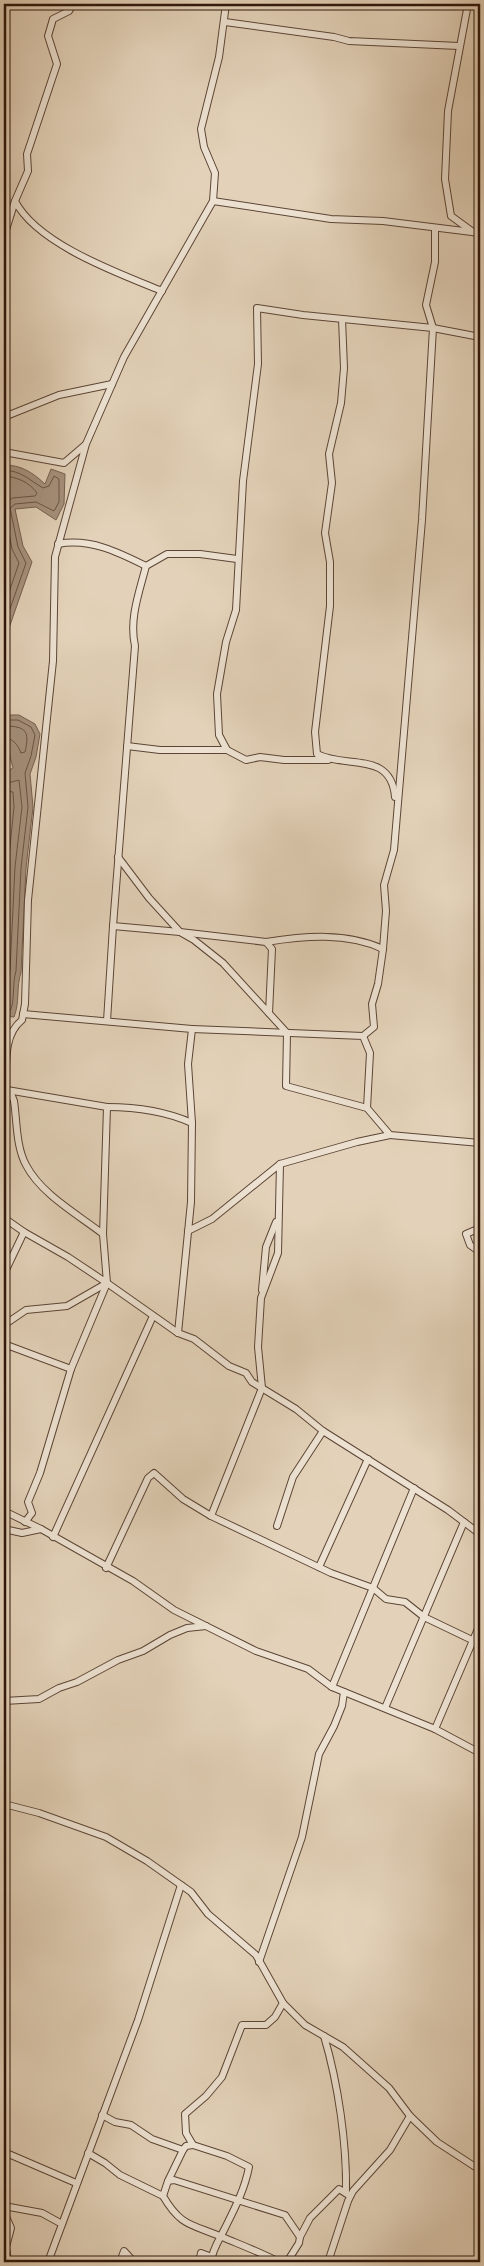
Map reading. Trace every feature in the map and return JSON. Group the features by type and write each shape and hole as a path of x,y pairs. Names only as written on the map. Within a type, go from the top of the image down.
{"street":[{"path":"4,236 15,201 28,171 27,154 57,64 48,32 52,19 70,11 73,4"},
{"path":"5,1090 8,1040 14,1026 22,1020 24,1014 28,900 53,662 52,603 55,557 86,444 112,384 124,357 213,201 215,173 204,147 202,129 225,22 226,4"},
{"path":"468,4 448,111 445,179 451,216 477,232"},
{"path":"225,22 334,37 349,41 459,46"},
{"path":"15,201 22,214 63,247 162,292"},
{"path":"213,201 331,219 383,221 477,232"},
{"path":"24,1014 192,1029 287,1033 363,1036 374,1028 372,1004 378,984 383,949 386,911 384,885 394,850 422,520 433,328 426,305 435,262 435,228"},
{"path":"227,750 219,735 217,694 226,642 236,610 237,559 243,481 258,364 257,308 433,328 480,337"},
{"path":"328,760 317,754 315,732 330,606 330,562 325,533 332,483 329,454 341,403 344,368 342,318"},
{"path":"4,417 59,395 112,384"},
{"path":"4,452 64,463 86,444"},
{"path":"58,544 87,542 119,553 146,566"},
{"path":"108,1022 112,926 135,646 132,632 135,605 146,566 167,554 200,554 237,559"},
{"path":"127,746 160,750 227,750 246,760 260,757 284,760 346,760 378,768 391,781 398,806"},
{"path":"118,857 149,898 180,932 223,963 287,1033 286,1086 367,1108 390,1135"},
{"path":"112,926 266,942 296,937 325,937 367,942 383,949"},
{"path":"266,942 272,948 269,1013"},
{"path":"178,1333 191,1202 192,1123 188,1064 192,1029"},
{"path":"363,1036 370,1053 367,1108"},
{"path":"5,1090 107,1107 127,1107 172,1114 192,1123"},
{"path":"5,1090 12,1096 21,1152 25,1164 38,1183 103,1234"},
{"path":"25,1522 32,1513 28,1502 40,1473 71,1369 107,1283 103,1234 107,1107"},
{"path":"188,1231 212,1219 280,1164 356,1142 390,1135 480,1143"},
{"path":"261,1298 278,1253 280,1164"},
{"path":"480,1217 480,1228 466,1234 470,1245 480,1252"},
{"path":"4,1218 24,1232 68,1257 178,1333 194,1339 229,1366 246,1373 252,1382 296,1409 323,1431 414,1488 480,1534"},
{"path":"211,1516 262,1388 258,1347 261,1298 266,1247 278,1220"},
{"path":"4,1274 24,1232"},
{"path":"4,1325 26,1310 68,1306 107,1283"},
{"path":"53,1537 153,1316"},
{"path":"4,1344 71,1369"},
{"path":"278,1526 293,1478 323,1431"},
{"path":"319,1567 368,1459"},
{"path":"106,1568 151,1473 162,1478 183,1498 211,1516 319,1567 373,1588 386,1599 405,1602 424,1617 472,1640"},
{"path":"332,1687 414,1488"},
{"path":"4,1512 41,1529 106,1568 133,1581 174,1610 256,1651 308,1670 332,1687 435,1730 480,1753"},
{"path":"385,1708 464,1522"},
{"path":"4,1529 22,1533 41,1529"},
{"path":"435,1730 480,1624"},
{"path":"4,1701 39,1699 118,1660 143,1651 170,1635 187,1628 207,1626"},
{"path":"259,1962 302,1837 319,1754 334,1726 342,1706 344,1692"},
{"path":"4,1804 39,1813 106,1837 147,1861 191,1892 208,1914 256,1955 283,2003 305,2025 343,2047 388,2088 410,2116 437,2142 480,2170"},
{"path":"48,2262 138,2020 181,1885"},
{"path":"193,2145 186,2134 185,2114 222,2077 242,2025 266,2025 275,2017 283,2003"},
{"path":"324,2036 338,2096 348,2195 328,2262"},
{"path":"102,2115 115,2122 132,2126 152,2139 183,2150"},
{"path":"348,2195 390,2150 410,2116"},
{"path":"163,2196 168,2181 186,2146 193,2145 227,2156 249,2166 239,2201 211,2260 201,2253 199,2262"},
{"path":"4,2152 76,2183"},
{"path":"88,2153 120,2175 163,2196 174,2212 192,2227 221,2237 241,2247 259,2251 279,2262"},
{"path":"168,2181 174,2180 285,2215 300,2237"},
{"path":"288,2262 310,2218 340,2190 348,2195"},
{"path":"4,2206 42,2213 62,2224"},
{"path":"4,2212 11,2228 6,2247 8,2262"},
{"path":"120,2262 124,2251 134,2262"}],"water":[{"path":"4,465 16,466 26,470 45,484 51,469 65,474 64,504 56,520 36,507 15,509 23,546 32,562 9,628 4,634"},
{"path":"4,715 19,715 35,724 40,734 36,757 30,774 33,807 26,868 21,972 14,1017 4,1016 4,773 13,768 9,753 4,748"}]}
